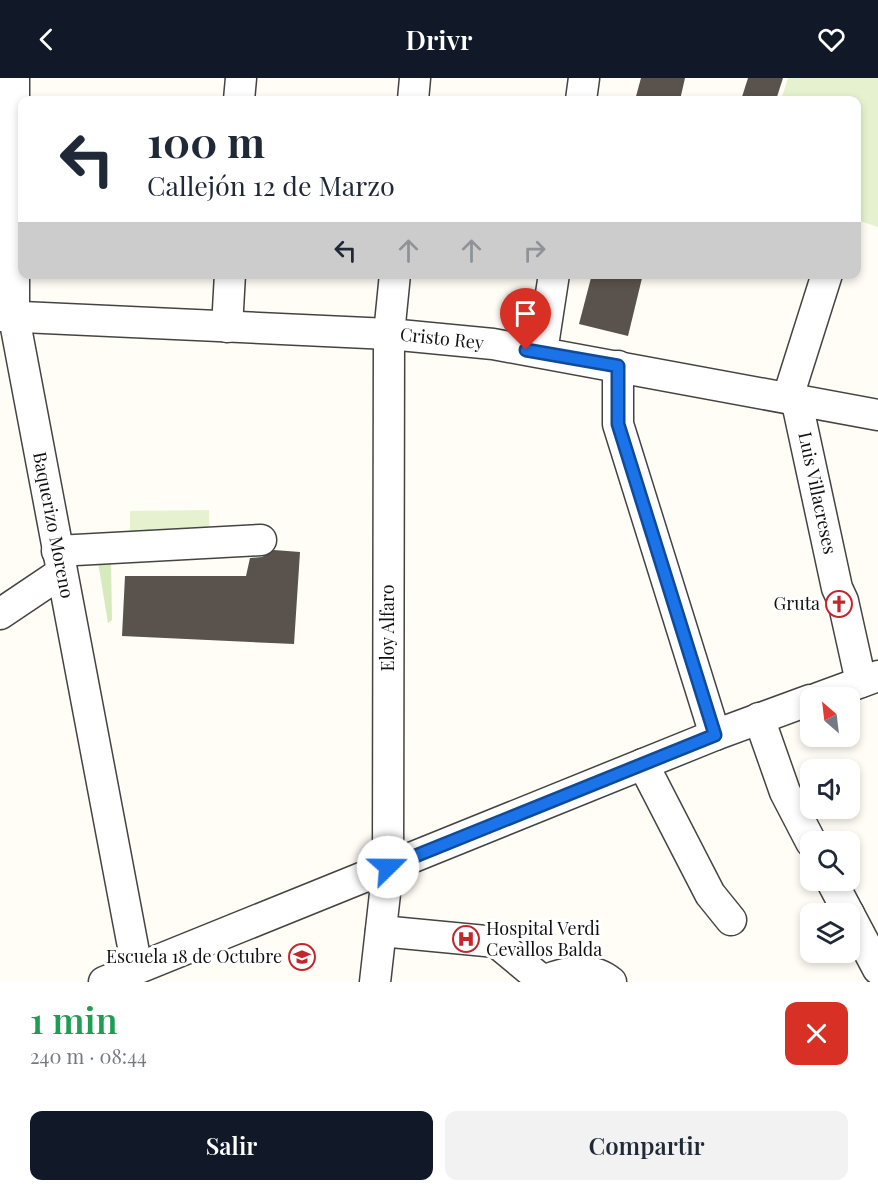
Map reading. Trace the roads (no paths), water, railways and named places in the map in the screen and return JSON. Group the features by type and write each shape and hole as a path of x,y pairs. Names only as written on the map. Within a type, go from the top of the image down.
{"street":[{"name":"Baquerizo Moreno","path":"14,78 7,317 59,562 137,968"},
{"path":"239,96 241,78"},
{"path":"413,96 415,78"},
{"path":"582,96 584,78"},
{"path":"227,327 230,279"},
{"name":"Eloy Alfaro","path":"375,982 388,867 389,334 394,279"},
{"path":"542,352 553,279"},
{"path":"792,398 826,279"},
{"name":"Cristo Rey","path":"7,317 389,334 493,344 878,415"},
{"path":"618,366 618,424 715,735"},
{"name":"Luis Villacreses","path":"792,398 837,588 834,602 863,681"},
{"path":"0,614 59,562 261,540"},
{"path":"847,687 863,681"},
{"path":"104,982 715,735 800,704"},
{"path":"759,718 785,792 805,831"},
{"path":"643,764 710,894 731,920"},
{"path":"381,931 496,942 543,981 562,973 585,971 611,982"},
{"path":"860,935 878,969"}],"place":[{"name":"Gruta","path":"839,604"},
{"name":"Hospital Verdi Cevallos Balda","path":"466,939"},
{"name":"Escuela 18 de Octubre","path":"302,957"}]}
